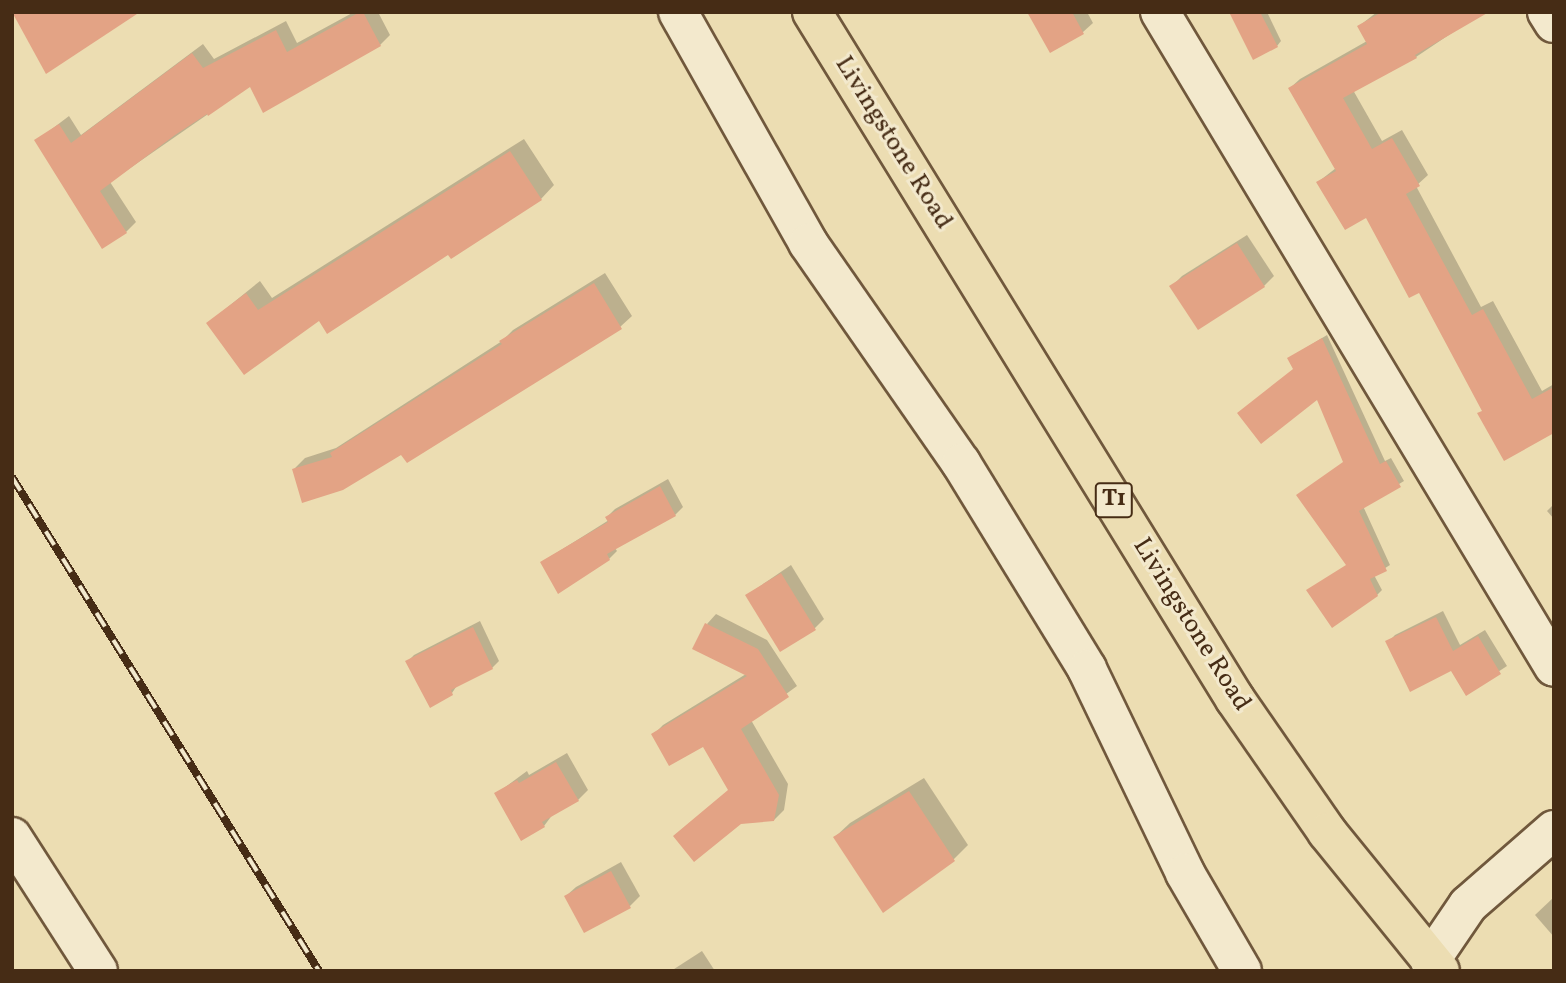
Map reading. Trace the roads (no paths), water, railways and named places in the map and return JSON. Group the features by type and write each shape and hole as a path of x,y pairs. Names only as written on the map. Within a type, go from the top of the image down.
{"highway":[{"name":"Livingstone Road","path":"812,12 1234,699 1327,832 1435,966"}],"street":[{"path":"678,12 808,243 961,463 1087,669 1185,873 1242,971"},
{"path":"1160,12 1554,667"},
{"path":"1547,12 1554,23"},
{"path":"1435,966 1468,905 1554,830"},
{"path":"12,837 98,971"}],"railway":[{"path":"12,477 319,971"}]}
